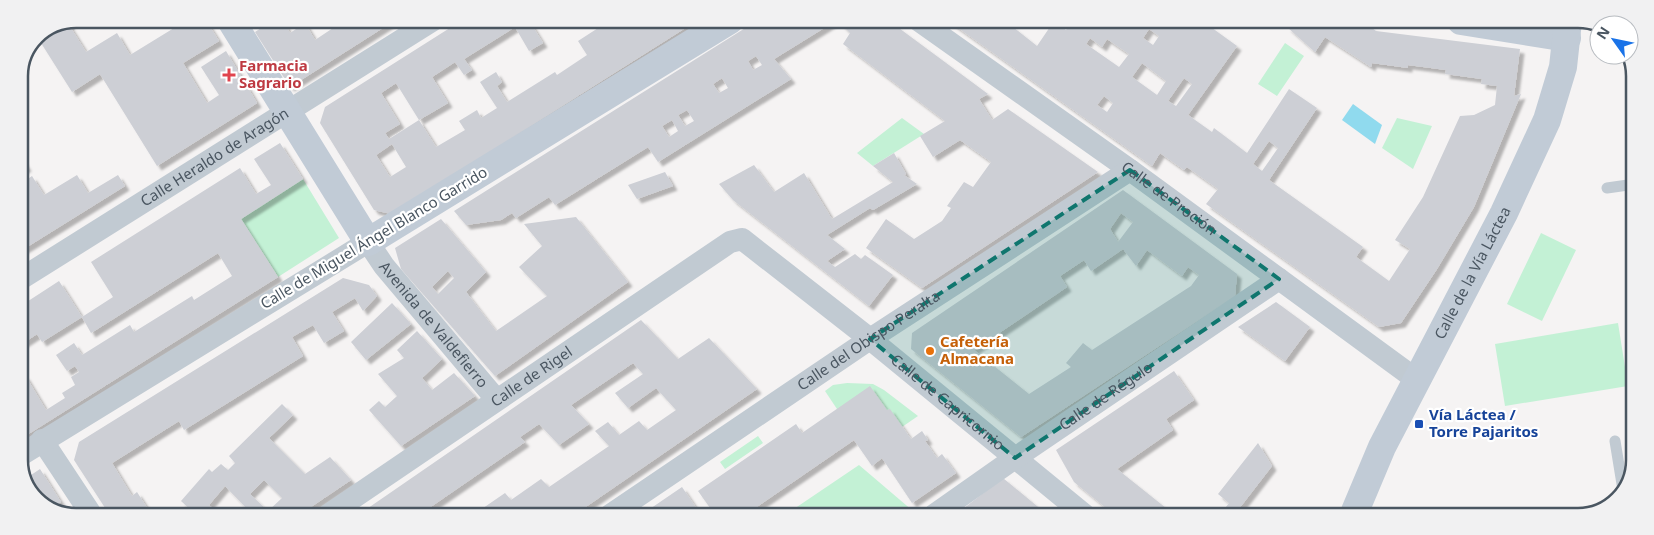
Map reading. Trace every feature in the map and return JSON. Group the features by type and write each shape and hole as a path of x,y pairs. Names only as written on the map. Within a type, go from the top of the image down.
{"street":[{"name":"Avenida de Valdefierro","path":"236,28 384,266 496,399"},
{"name":"Calle Heraldo de Aragón","path":"28,274 421,28"},
{"name":"Calle de Miguel Ángel Blanco Garrido","path":"28,450 717,28"},
{"name":"Calle de Proción","path":"929,28 1130,170 1417,380"},
{"path":"1543,28 1567,30"},
{"name":"Calle de la Vía Láctea","path":"1356,508 1382,448 1504,213 1547,120 1563,67 1567,30"},
{"name":"Calle del Obispo Peralta","path":"620,508 870,339 1130,170"},
{"name":"Calle de Capricornio","path":"736,240 742,239 748,242 1076,508"},
{"name":"Calle de Rigel","path":"338,508 723,246 736,240"},
{"name":"Calle de Régulo","path":"944,508 1279,279"},
{"path":"42,440 87,508"}],"lane":[{"path":"1607,188 1626,185"},
{"path":"1615,441 1621,480"}],"highlighted area":[{"path":"1130,170 1279,279 1015,458 870,339"}],"green space":[{"path":"1285,43 1304,56 1277,96 1258,84"},
{"path":"902,118 924,134 873,166 857,153"},
{"path":"1397,118 1432,126 1413,169 1382,148"},
{"path":"303,179 339,238 278,277 241,219"},
{"path":"1541,233 1576,250 1542,321 1507,304"},
{"path":"1618,323 1626,373 1626,386 1505,406 1495,344"},
{"path":"847,383 873,384 918,416 902,427 887,410 837,409 825,391 833,385"},
{"path":"758,436 763,443 725,469 720,462"},
{"path":"859,465 909,508 795,508"}],"water":[{"path":"1353,104 1382,125 1375,144 1342,120"}],"building":[{"path":"71,28 86,52 117,33 130,55 174,28 211,28 219,41 183,63 207,103 219,95 201,67 226,51 257,103 157,166 100,74 72,92 41,43 57,31"},
{"path":"261,28 287,28 290,33 298,28 308,28 315,40 333,28 383,28 290,87 255,32"},
{"path":"450,28 513,28 464,59 472,70 464,75 455,62 432,77 448,103 419,120 436,147 465,130 459,121 477,110 481,118 497,108 480,82 496,72 502,82 497,86 507,102 555,72 557,75 587,55 578,41 598,28 685,28 391,214 374,210 320,123 325,107","holes":["396,83 419,120 389,139 385,133 400,124 381,93","392,144 406,167 390,177 376,155"]},
{"path":"516,28 534,28 543,43 529,51"},
{"path":"745,28 824,28 774,59 791,79 658,162 648,147 555,205 549,197 516,218 512,213 501,220 466,225 454,211","holes":["756,56 762,65 753,70 748,61","722,78 728,88 719,93 713,84","687,110 694,121 685,126 678,115","672,120 678,131 669,137 662,126"]},
{"path":"845,28 899,28 988,94 979,99 992,120 1008,109 1098,172 922,288 866,248 886,219 914,239 942,221 951,208 947,206 964,182 973,187 991,162 960,140 933,157 920,136 945,121 843,44 850,33"},
{"path":"958,28 1014,28 1037,46 1049,28 1063,28 1066,30 1067,28 1212,28 1237,46 1188,115 1212,132 1214,128 1247,153 1289,89 1317,108 1269,180 1363,247 1356,257 1389,281 1410,249 1395,240 1423,197 1460,116 1474,115 1495,105 1497,86 1481,84 1482,79 1445,74 1446,70 1408,65 1408,68 1372,63 1371,67 1325,37 1315,52 1288,28 1372,28 1376,31 1520,49 1514,96 1521,94 1474,207 1437,269 1401,323 1379,327 1206,204 1218,189 1187,167 1184,170 1160,153 1152,166","holes":["1149,29 1159,36 1153,45 1143,38","1090,38 1102,47 1107,39 1129,54 1119,67 1086,44","1142,63 1166,81 1157,95 1132,77","1184,78 1192,84 1176,106 1168,101","1104,96 1113,103 1107,112 1097,105","1269,141 1278,148 1262,171 1253,164"]},
{"path":"280,143 303,179 241,219 278,277 28,434 28,380 46,410 65,398 62,393 75,385 71,377 79,372 75,366 67,371 56,355 74,343 82,355 130,325 134,332 192,296 194,300 232,276 218,253 91,333 82,317 113,297 91,262 240,168 256,194 271,185 254,159"},
{"path":"894,153 906,174 904,175 917,184 873,210 870,208 827,235 845,249 827,261 835,267 855,254 861,259 865,255 893,275 869,306 733,200 719,184 754,165 774,192 804,173 832,219 893,182 873,166"},
{"path":"665,172 673,186 637,199 628,185"},
{"path":"77,175 88,193 118,175 125,186 28,246 28,179 32,176 44,195"},
{"path":"1123,190 1237,274 1235,296 1021,437 911,349 912,333","holes":["1121,213 1133,222 1118,242 1110,229","1123,249 1136,266 1147,250 1182,276 1188,267 1199,275 1191,286 1092,350 1083,343 1066,363 1071,367 1029,394 974,350 1067,287 1060,276 1084,260 1091,271"]},
{"path":"576,217 628,282 495,376 401,269 395,248 441,219 486,272 466,292 496,331 547,296 519,267 542,246 524,224","holes":["448,271 454,278 438,294 432,287"]},
{"path":"343,278 369,285 377,296 363,311 355,298 332,312 344,331 324,343 313,325 292,337 303,356 184,430 179,421 112,463 132,496 137,492 147,508 105,508 74,460 79,442"},
{"path":"59,281 82,317 42,342 37,334 28,340 28,301"},
{"path":"1276,302 1310,327 1285,361 1238,327"},
{"path":"392,303 411,324 366,360 351,342"},
{"path":"641,320 678,359 709,338 757,389 584,508 483,508 505,493 511,500 541,479 549,487 609,446 595,431 608,422 619,435 639,421 647,430 676,410 656,388 628,408 615,393 643,374 633,363 571,405 589,424 559,445 539,424 520,437 525,442 429,508 368,508"},
{"path":"417,331 442,359 422,378 432,390 454,373 475,396 401,446 369,410 379,401 385,407 397,396 378,374 404,358 397,350"},
{"path":"1174,371 1194,400 1166,419 1173,430 1117,469 1166,508 1106,508 1074,482 1056,450"},
{"path":"870,386 887,410 890,409 911,439 922,431 928,440 925,441 937,458 942,454 956,473 912,503 882,458 872,466 854,440 755,508 710,508 698,491 796,424 802,433"},
{"path":"282,404 293,415 269,438 305,474 330,457 351,480 309,508 271,508 282,498 264,480 250,494 265,508 246,508 225,486 209,505 212,508 189,508 181,501 209,469 212,472 221,464 228,470 235,463 229,456"},
{"path":"1258,443 1272,466 1240,508 1225,508 1229,503 1218,494"},
{"path":"40,469 61,502 57,504 54,503 37,489 30,476"},
{"path":"1003,478 1039,508 964,508"},
{"path":"682,487 696,508 651,508"}],"place":[{"name":"Farmacia Sagrario","path":"229,75"},
{"name":"Cafetería Almacana","path":"930,351"},
{"name":"Vía Láctea / Torre Pajaritos","path":"1419,424"}]}
